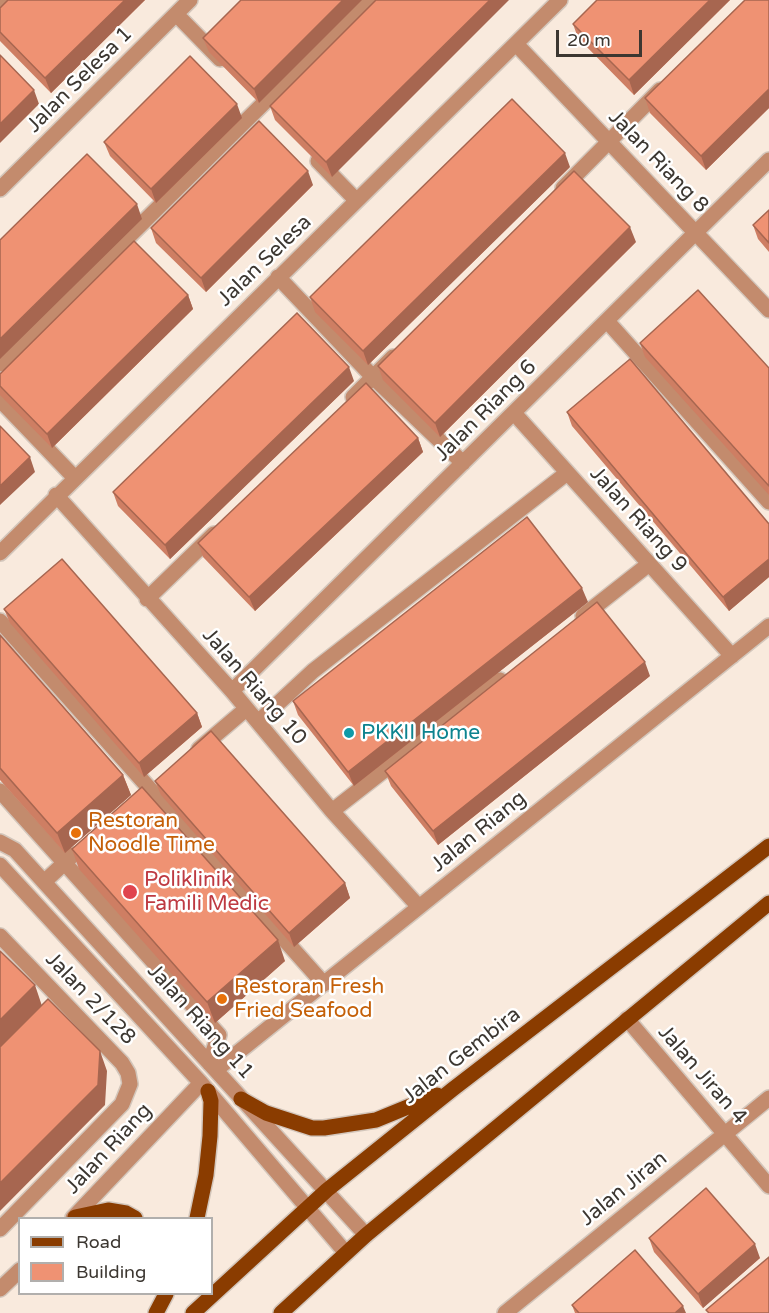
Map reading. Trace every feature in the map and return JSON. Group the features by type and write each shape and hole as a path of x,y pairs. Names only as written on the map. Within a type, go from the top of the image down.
{"main road":[{"name":"Jalan Gembira","path":"213,1294 327,1190 453,1089 769,846"},
{"path":"281,1313 366,1235 769,903"},
{"path":"197,1217 206,1175 210,1136 211,1101 205,1087"},
{"path":"242,1099 266,1113 312,1128 324,1128 376,1120 453,1089"},
{"path":"78,1217 108,1210 126,1213 133,1217"},
{"path":"156,1313 165,1295"},
{"name":"Jalan Gembira","path":"192,1313 212,1295"}],"street":[{"path":"0,5 5,0"},
{"name":"Jalan Selesa 1","path":"0,189 190,0"},
{"path":"0,364 368,0"},
{"name":"Jalan Selesa","path":"0,553 74,477 560,0"},
{"path":"176,14 231,71"},
{"name":"Jalan Riang 8","path":"516,44 769,310"},
{"path":"550,200 675,75"},
{"path":"310,152 356,200"},
{"name":"Jalan Riang 6","path":"232,691 769,160"},
{"path":"278,277 373,377 463,463"},
{"path":"607,321 769,502"},
{"path":"340,410 407,343"},
{"path":"0,400 74,477"},
{"name":"Jalan Riang 9","path":"514,413 732,656"},
{"path":"258,722 313,671 567,473"},
{"name":"Jalan Riang 10","path":"56,495 232,691 332,811 419,908"},
{"path":"147,599 223,525"},
{"path":"574,622 649,564"},
{"path":"0,621 324,984"},
{"name":"Jalan Riang","path":"212,1067 324,984 769,626"},
{"path":"332,811 509,673"},
{"path":"186,760 246,709"},
{"path":"0,790 219,1035 212,1067"},
{"name":"Jalan Riang 11","path":"0,842 15,850 366,1235"},
{"path":"44,882 82,848"},
{"name":"Jalan Riang 11","path":"0,867 205,1087 346,1253"},
{"name":"Jalan 2/128","path":"0,936 59,1006 122,1064 128,1072 130,1084 128,1095 0,1229"},
{"name":"Jalan Jiran 4","path":"627,1019 769,1186"},
{"name":"Jalan Riang","path":"75,1217 205,1087"},
{"name":"Jalan Jiran","path":"505,1313 769,1098"},
{"path":"0,1289 18,1272"}],"building":[{"path":"8,0 125,0 45,78 0,32 0,8"},
{"path":"241,0 343,0 254,89 203,38"},
{"path":"376,0 490,0 326,162 270,106"},
{"path":"597,0 710,0 629,80 573,24"},
{"path":"745,0 769,0 769,89 701,156 645,98"},
{"path":"0,55 34,90 0,124"},
{"path":"190,56 237,104 151,189 104,142"},
{"path":"512,99 565,153 363,351 310,297"},
{"path":"259,121 308,171 201,278 151,228"},
{"path":"87,154 137,204 0,339 0,240"},
{"path":"574,171 630,227 435,423 378,366"},
{"path":"769,210 769,243 753,225"},
{"path":"134,241 188,295 47,434 0,386 0,374"},
{"path":"698,290 769,368 769,486 640,343"},
{"path":"297,313 349,367 165,545 113,492"},
{"path":"630,359 769,524 769,559 723,597 567,412"},
{"path":"366,383 418,438 249,597 198,543"},
{"path":"0,426 30,457 0,486"},
{"path":"527,517 582,588 348,772 293,701"},
{"path":"62,559 197,713 139,763 4,609"},
{"path":"597,602 645,662 433,831 385,771"},
{"path":"0,635 123,775 57,833 0,768"},
{"path":"211,731 345,883 289,933 155,781"},
{"path":"142,787 278,940 207,1002 72,849"},
{"path":"0,951 35,985 0,1020"},
{"path":"48,999 100,1051 98,1085 0,1183 0,1047"},
{"path":"706,1188 755,1244 698,1294 649,1238"},
{"path":"635,1250 683,1306 675,1313 579,1313 572,1305"},
{"path":"769,1257 769,1313 709,1313 706,1310"}],"place":[{"name":"PKKII Home","path":"349,733"},
{"name":"Restoran Noodle Time","path":"76,833"},
{"name":"Poliklinik Famili Medic","path":"130,892"},
{"name":"Restoran Fresh Fried Seafood","path":"222,999"}]}
